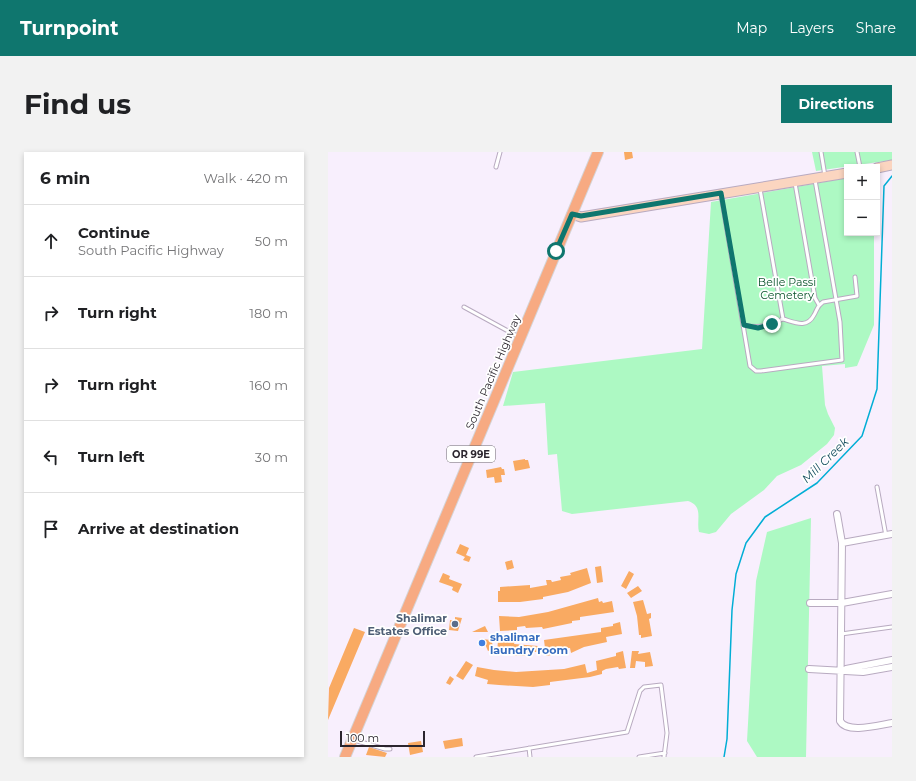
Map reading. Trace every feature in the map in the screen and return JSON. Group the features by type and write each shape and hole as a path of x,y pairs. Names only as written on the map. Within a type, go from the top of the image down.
{"main road":[{"name":"South Pacific Highway","path":"345,757 598,152"}],"street":[{"path":"880,167 892,165"},
{"path":"572,214 581,216 844,173"},
{"path":"837,514 842,543 841,670 839,716 842,725 849,728 892,723"},
{"path":"842,543 889,535"},
{"path":"810,603 842,603 892,594"},
{"path":"841,670 892,660"},
{"path":"808,669 863,672 892,667"}],"lane":[{"path":"496,167 500,152"},
{"path":"821,152 825,176"},
{"path":"857,152 859,164"},
{"path":"721,193 744,325 748,362 752,369 756,371 842,360 841,329 814,178"},
{"path":"794,181 815,298 819,304"},
{"path":"760,187 783,319"},
{"path":"819,304 857,296 855,277"},
{"path":"744,325 758,328 783,319 803,324 812,319 819,304"},
{"path":"464,306 520,337"},
{"path":"877,487 889,535"},
{"path":"841,634 892,627"},
{"path":"476,757 627,732 640,691 644,687 661,685 667,732 665,755 639,757"},
{"path":"352,739 372,746 390,749"},
{"path":"529,748 530,757"}],"green space":[{"path":"812,152 892,152 892,160 864,164 844,164 844,167 816,171"},
{"name":"Belle Passi Cemetery","path":"844,179 844,236 874,236 874,325 857,366 845,368 845,364 822,366 825,405 835,428 834,435 827,444 801,465 777,476 764,490 731,514 716,532 709,534 699,532 698,510 693,503 688,501 572,514 562,511 557,454 548,455 545,403 503,406 513,372 702,349 711,202"},
{"path":"811,518 806,757 757,757 747,741 756,581 767,532"}],"building":[{"path":"624,152 632,152 633,158 625,160"},
{"path":"528,460 530,468 515,471 513,461"},
{"path":"501,467 504,469 505,475 501,475 502,482 495,483 494,477 487,478 486,470"},
{"path":"460,544 469,548 466,555 471,557 469,562 463,560 465,557 456,553"},
{"path":"512,560 514,568 507,570 505,562"},
{"path":"601,566 603,582 597,583 595,567"},
{"path":"587,568 591,583 568,592 543,597 543,599 520,602 498,602 498,591 500,591 500,587 530,585 530,588 547,585 546,580 551,580 552,582 561,580 560,577 571,575 570,573"},
{"path":"629,571 634,574 626,589 621,586"},
{"path":"443,573 450,576 449,579 462,584 458,593 452,590 453,587 439,582"},
{"path":"638,586 642,591 631,598 627,593"},
{"path":"598,598 599,602 602,601 603,603 612,601 614,612 580,617 580,620 572,621 572,623 543,629 542,627 526,628 525,626 517,627 517,630 500,631 499,616 519,617 548,612"},
{"path":"643,600 647,614 651,613 651,618 649,619 652,636 641,638 641,635 639,635 637,616 633,602"},
{"path":"455,617 462,618 458,631 449,630 450,620 455,621"},
{"path":"620,622 622,634 606,637 607,642 584,647 571,653 570,648 561,649 562,653 546,656 544,640 601,632 601,628 613,626 613,624"},
{"path":"485,626 488,632 472,632"},
{"path":"354,628 365,632 328,720 329,688"},
{"path":"482,639 491,640 494,648 488,651 485,644 480,646 478,641"},
{"path":"498,640 515,641 514,644 538,646 538,652 525,652 525,656 497,654"},
{"path":"623,651 626,668 619,669 618,667 606,669 602,671 602,674 550,682 550,685 533,687 487,684 488,680 475,676 477,667 516,672 564,669 585,664 587,673 597,670 596,661 616,656 616,653"},
{"path":"632,651 639,651 638,654 650,652 653,666 645,667 645,662 636,661 635,668 630,668"},
{"path":"466,661 473,665 463,680 456,676"},
{"path":"450,676 454,679 450,685 446,683"},
{"path":"462,738 463,746 445,749 443,741"},
{"path":"421,741 423,752 410,755 408,743"},
{"path":"369,747 387,753 385,757 366,755"}],"waterway":[{"name":"Mill Creek","path":"724,757 727,739 732,610 736,574 746,543 765,517 817,483 862,436 877,389 884,186 892,176"}],"place":[{"name":"Shalimar Estates Office","path":"455,624"},
{"name":"shalimar laundry room","path":"482,643"}],"route":[{"path":"556,251 572,214 578,217 721,193 744,325 758,328 772,324"}]}
